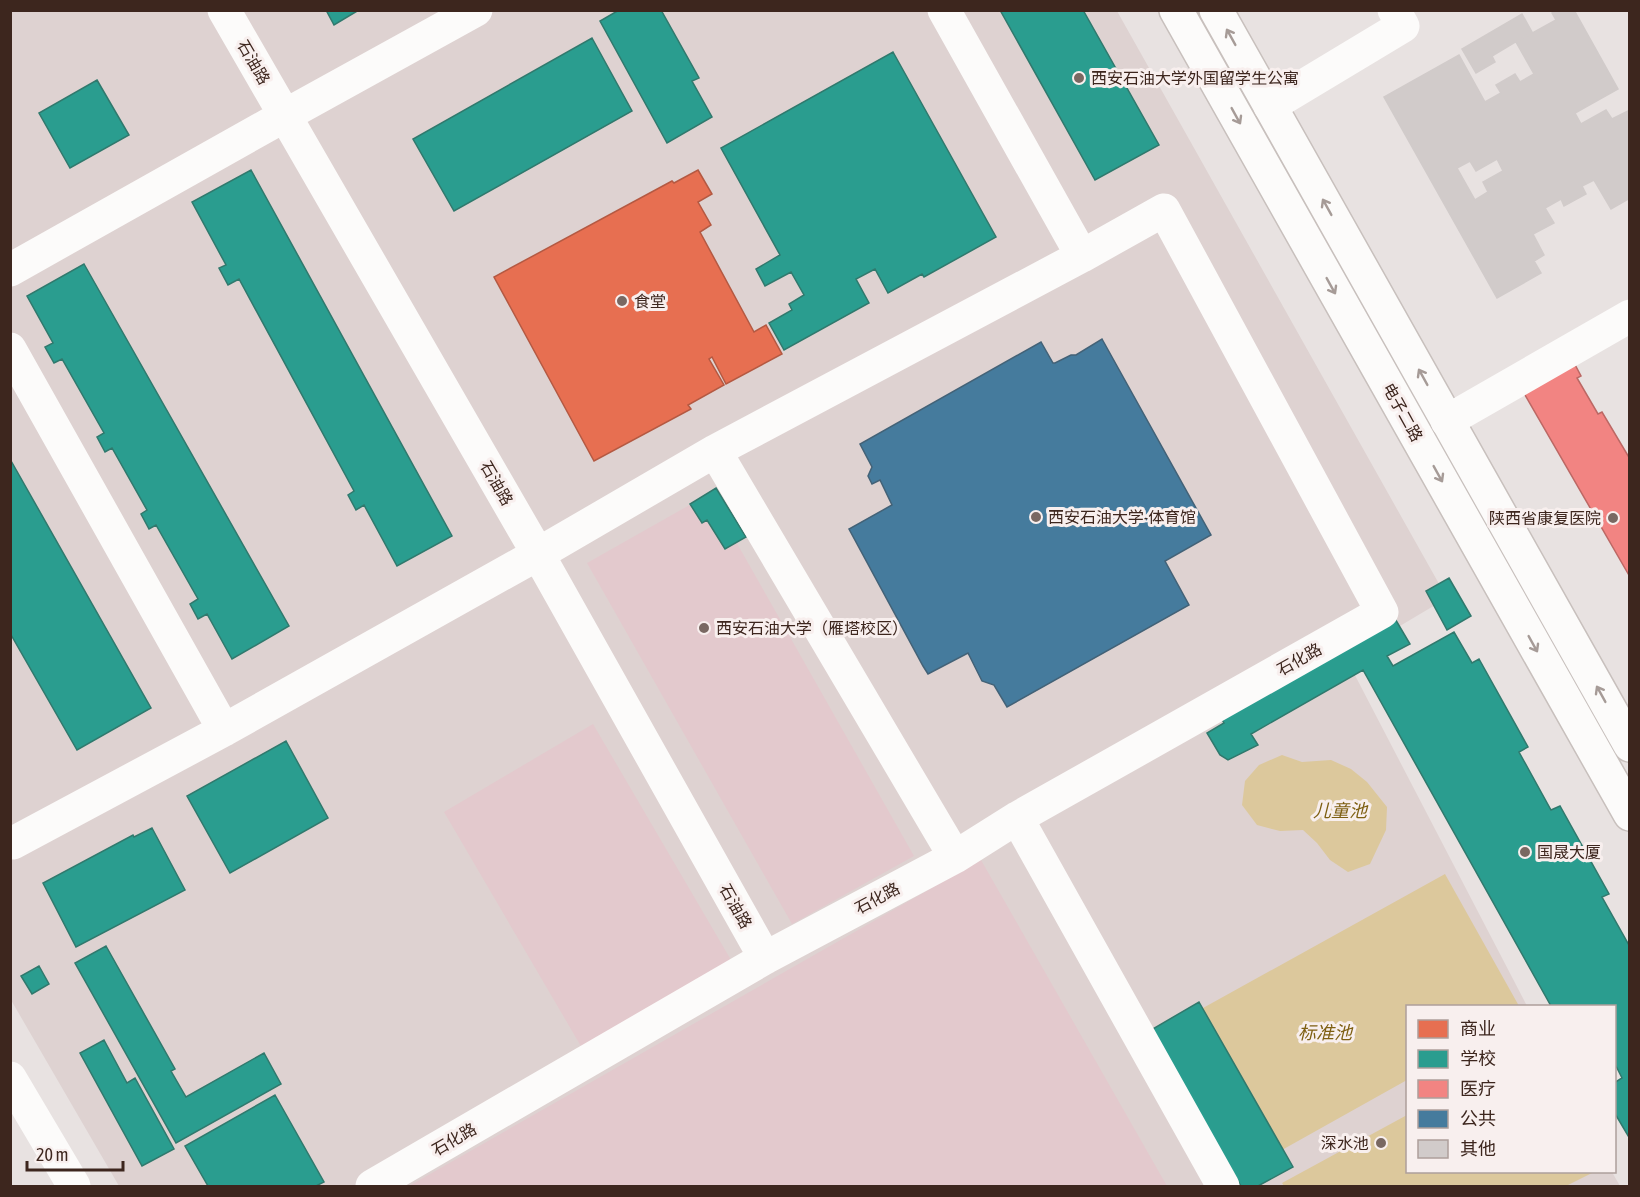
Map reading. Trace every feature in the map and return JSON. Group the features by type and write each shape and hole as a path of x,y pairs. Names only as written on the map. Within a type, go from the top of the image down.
{"street":[{"name":"石油路","path":"224,10 538,554 765,958"},
{"path":"10,270 477,10"},
{"path":"13,843 224,730 715,452 1082,256 944,10"},
{"name":"电子二路","path":"1176,10 1629,814"},
{"name":"电子二路","path":"1216,10 1629,745"},
{"path":"1270,106 1403,26 1394,10"},
{"name":"石化路","path":"372,1186 765,958 955,857 1017,818 1382,612 1164,210 1082,256"},
{"path":"1447,422 1629,316"},
{"path":"10,348 224,730"},
{"path":"715,452 955,857"},
{"path":"1017,818 1224,1186"},
{"path":"10,1078 74,1186"}],"shaded area":[{"name":"西安石油大学（雁塔校区）","path":"10,11 1117,11 1447,598 1346,658 1526,1005 1406,1005 1406,1173 1613,1173 1620,1186 119,1186 11,1000"},
{"path":"709,494 914,856 792,924 587,563"},
{"path":"593,724 731,960 582,1048 444,812"},
{"path":"981,860 1167,1186 409,1186"}],"water":[{"name":"儿童池","path":"1282,755 1302,762 1331,760 1351,769 1367,782 1387,807 1386,830 1370,864 1348,872 1330,860 1303,830 1280,831 1257,825 1242,805 1245,781 1259,765"},
{"name":"标准池","path":"1445,874 1518,1005 1406,1005 1406,1081 1273,1155 1194,1013"},
{"name":"深水池","path":"1406,1116 1406,1173 1592,1173 1566,1186 1284,1186 1282,1183"}],"building: 商业":[{"name":"食堂","path":"698,170 712,194 698,202 711,225 700,232 754,332 766,325 782,354 726,384 712,357 709,359 724,385 688,405 691,409 594,461 494,277 672,181 674,183"}],"building: 学校":[{"path":"326,10 359,10 334,25"},
{"path":"619,10 661,10 699,78 692,81 712,117 667,143 600,21"},
{"name":"西安石油大学外国留学生公寓","path":"1000,10 1083,10 1159,145 1095,180"},
{"path":"592,38 632,111 454,211 413,139"},
{"path":"893,52 996,237 924,277 922,274 888,293 875,269 856,279 869,303 784,350 769,323 792,310 789,304 804,295 791,272 765,286 756,269 780,255 721,148"},
{"path":"97,80 129,135 70,168 39,113"},
{"path":"251,170 452,536 397,566 364,505 356,510 348,495 354,491 239,279 228,285 219,268 226,265 192,202"},
{"path":"84,264 289,626 232,659 207,614 198,619 190,604 198,599 156,525 149,529 141,514 147,510 112,448 105,452 97,437 104,433 62,359 54,363 45,347 53,343 27,296"},
{"path":"10,459 151,708 77,750 10,633"},
{"path":"716,488 746,537 725,549 707,520 702,523 690,504"},
{"path":"1449,578 1471,616 1447,630 1426,591"},
{"name":"国晟大厦","path":"1394,617 1410,644 1387,656 1393,666 1454,632 1472,663 1479,659 1528,747 1519,752 1551,810 1560,806 1609,894 1602,897 1630,947 1630,1139 1616,1115 1616,1082 1622,1078 1616,1066 1616,1005 1550,1005 1363,670 1251,734 1258,745 1228,760 1220,755 1207,733 1224,723 1220,716"},
{"path":"286,741 328,818 230,873 187,796"},
{"path":"152,828 185,890 76,947 43,883 133,835 134,837"},
{"path":"106,946 175,1069 171,1071 186,1097 264,1053 281,1084 176,1143 75,963"},
{"path":"39,966 49,984 32,994 21,976"},
{"path":"1199,1002 1293,1167 1258,1186 1241,1186 1151,1030"},
{"path":"104,1040 127,1083 135,1078 174,1149 142,1166 80,1053"},
{"path":"275,1095 324,1182 316,1186 208,1186 185,1146"}],"building: 医疗":[{"name":"陕西省康复医院","path":"1572,359 1581,376 1577,378 1598,414 1602,412 1630,459 1630,577 1521,388"}],"building: 公共":[{"name":"西安石油大学-体育馆","path":"1102,339 1211,535 1165,561 1189,605 1007,707 994,685 982,681 968,653 928,674 923,666 849,529 892,505 880,480 872,484 868,476 872,467 860,444 1041,342 1055,363 1076,355"}],"building: 其他":[{"path":"1556,10 1574,10 1618,89 1575,113 1581,124 1606,110 1612,119 1630,110 1630,198 1611,209 1594,180 1582,186 1586,194 1564,206 1561,199 1545,208 1554,223 1533,234 1544,255 1534,261 1541,273 1497,298 1384,97 1459,55 1485,102 1501,93 1496,85 1515,74 1520,82 1534,74 1516,42 1556,20 1552,13","holes":["1497,159 1503,171 1483,182 1488,192 1475,200 1457,168 1470,161 1476,171"]},
{"path":"1522,14 1532,32 1492,56 1495,62 1476,73 1462,49"}],"place":[{"name":"西安石油大学外国留学生公寓","path":"1079,78"},
{"name":"食堂","path":"622,301"},
{"name":"西安石油大学-体育馆","path":"1036,517"},
{"name":"陕西省康复医院","path":"1613,518"},
{"name":"西安石油大学（雁塔校区）","path":"704,628"},
{"name":"国晟大厦","path":"1525,852"},
{"name":"深水池","path":"1381,1143"}]}
